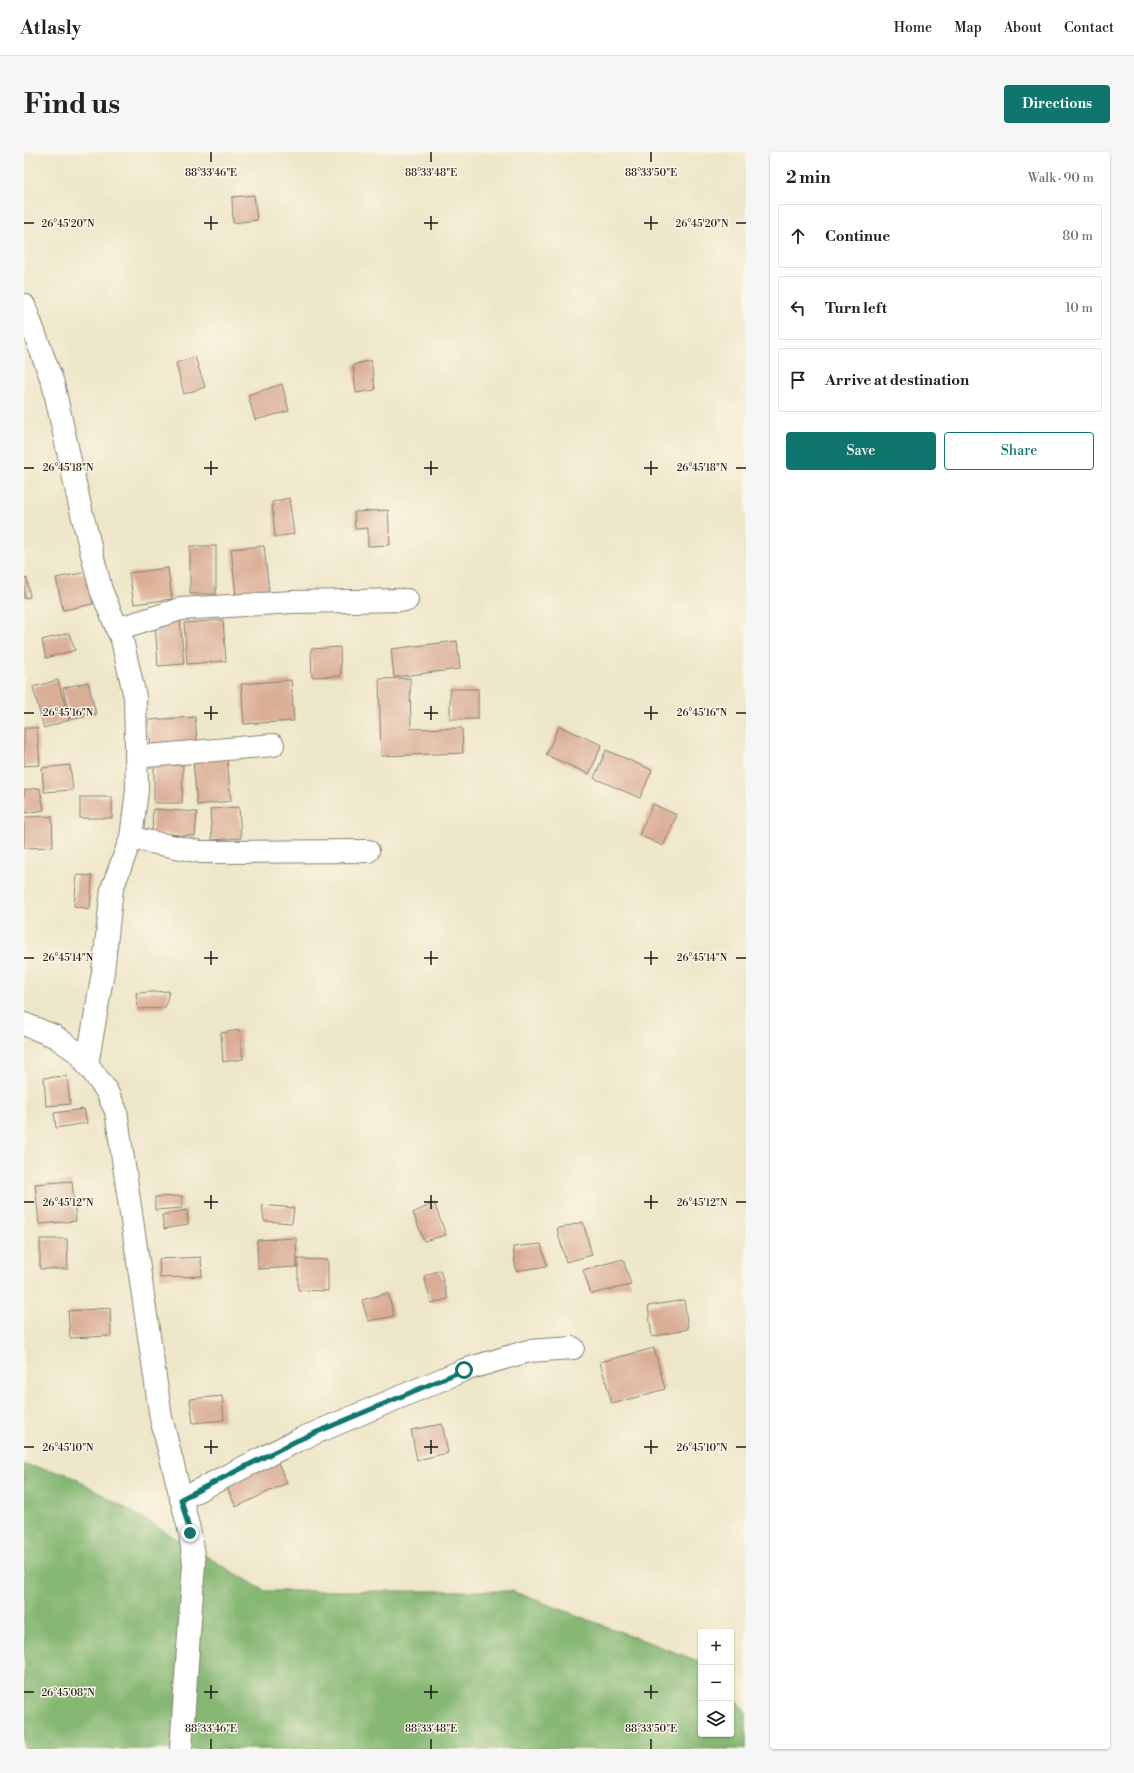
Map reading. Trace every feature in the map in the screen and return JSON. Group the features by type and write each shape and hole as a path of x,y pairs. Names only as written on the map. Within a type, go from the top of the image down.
{"street":[{"path":"24,304 53,383 80,506 99,582 122,640 134,697 137,790 131,838 112,889 103,972 87,1065"},
{"path":"117,629 181,609 292,602 407,600"},
{"path":"136,758 273,745"},
{"path":"131,838 201,852 368,851"},
{"path":"24,1024 54,1036 80,1054 106,1090 116,1111 161,1418 190,1533 194,1563 181,1749"},
{"path":"181,1499 296,1441 464,1370 528,1351 573,1348"}],"green space":[{"path":"24,1465 66,1473 265,1591 512,1591 698,1661 698,1737 734,1737 734,1695 746,1713 746,1749 24,1749"}],"building":[{"path":"254,195 257,220 233,223 232,197"},
{"path":"195,357 205,387 184,394 176,363"},
{"path":"371,360 375,390 356,393 353,365"},
{"path":"282,384 289,411 255,420 248,395"},
{"path":"289,498 294,534 275,537 272,502"},
{"path":"388,510 390,545 368,546 368,528 355,529 354,512"},
{"path":"190,546 216,546 216,594 190,594"},
{"path":"264,546 269,592 236,596 231,549"},
{"path":"168,568 172,599 134,604 129,573"},
{"path":"87,572 93,604 63,610 56,578"},
{"path":"27,578 30,597 24,598 24,579"},
{"path":"180,619 184,664 158,666 155,621"},
{"path":"223,620 226,661 187,664 184,623"},
{"path":"69,633 75,650 46,658 42,640"},
{"path":"457,641 460,669 394,677 391,649"},
{"path":"340,647 341,676 312,677 311,649"},
{"path":"410,678 411,729 462,728 463,753 381,756 379,679"},
{"path":"58,680 69,720 44,728 33,687"},
{"path":"291,680 294,721 244,724 241,684"},
{"path":"88,682 96,714 70,720 63,688"},
{"path":"450,689 478,689 478,719 450,719"},
{"path":"195,717 198,750 151,753 149,720"},
{"path":"559,726 602,745 589,774 546,755"},
{"path":"24,728 37,728 40,765 24,766"},
{"path":"606,750 652,770 640,798 594,778"},
{"path":"227,757 231,801 197,805 193,761"},
{"path":"70,765 73,790 44,792 42,768"},
{"path":"154,765 183,765 182,803 154,803"},
{"path":"40,788 44,810 24,813 24,790"},
{"path":"80,797 112,797 112,818 80,818"},
{"path":"653,804 677,815 663,846 639,835"},
{"path":"239,807 241,838 212,840 210,809"},
{"path":"153,809 197,812 195,836 152,833"},
{"path":"52,816 53,847 24,848 24,817"},
{"path":"77,875 92,876 90,909 74,906"},
{"path":"169,991 165,1008 138,1009 136,993"},
{"path":"240,1030 243,1059 223,1062 221,1033"},
{"path":"67,1076 70,1104 46,1106 44,1078"},
{"path":"84,1109 87,1123 56,1128 54,1113"},
{"path":"72,1181 76,1221 39,1224 35,1184"},
{"path":"182,1196 182,1208 155,1210 155,1197"},
{"path":"434,1203 446,1235 424,1241 413,1213"},
{"path":"262,1205 294,1208 292,1223 264,1221"},
{"path":"187,1210 188,1224 164,1229 162,1215"},
{"path":"583,1222 592,1255 566,1262 557,1229"},
{"path":"296,1238 297,1267 258,1269 257,1240"},
{"path":"40,1239 67,1239 68,1269 40,1269"},
{"path":"541,1244 547,1266 516,1271 513,1247"},
{"path":"201,1257 202,1276 160,1278 159,1259"},
{"path":"298,1259 328,1260 328,1291 298,1290"},
{"path":"623,1259 631,1285 591,1294 583,1270"},
{"path":"440,1270 448,1299 431,1303 424,1276"},
{"path":"388,1293 394,1316 368,1321 362,1300"},
{"path":"684,1300 688,1329 652,1337 648,1306"},
{"path":"110,1308 111,1336 70,1338 68,1311"},
{"path":"654,1348 665,1389 612,1404 600,1362"},
{"path":"222,1396 224,1420 193,1423 190,1399"},
{"path":"442,1424 448,1453 417,1460 411,1430"},
{"path":"275,1457 287,1483 236,1507 224,1481"}],"route":[{"path":"190,1533 181,1499 296,1441 464,1370"}]}
